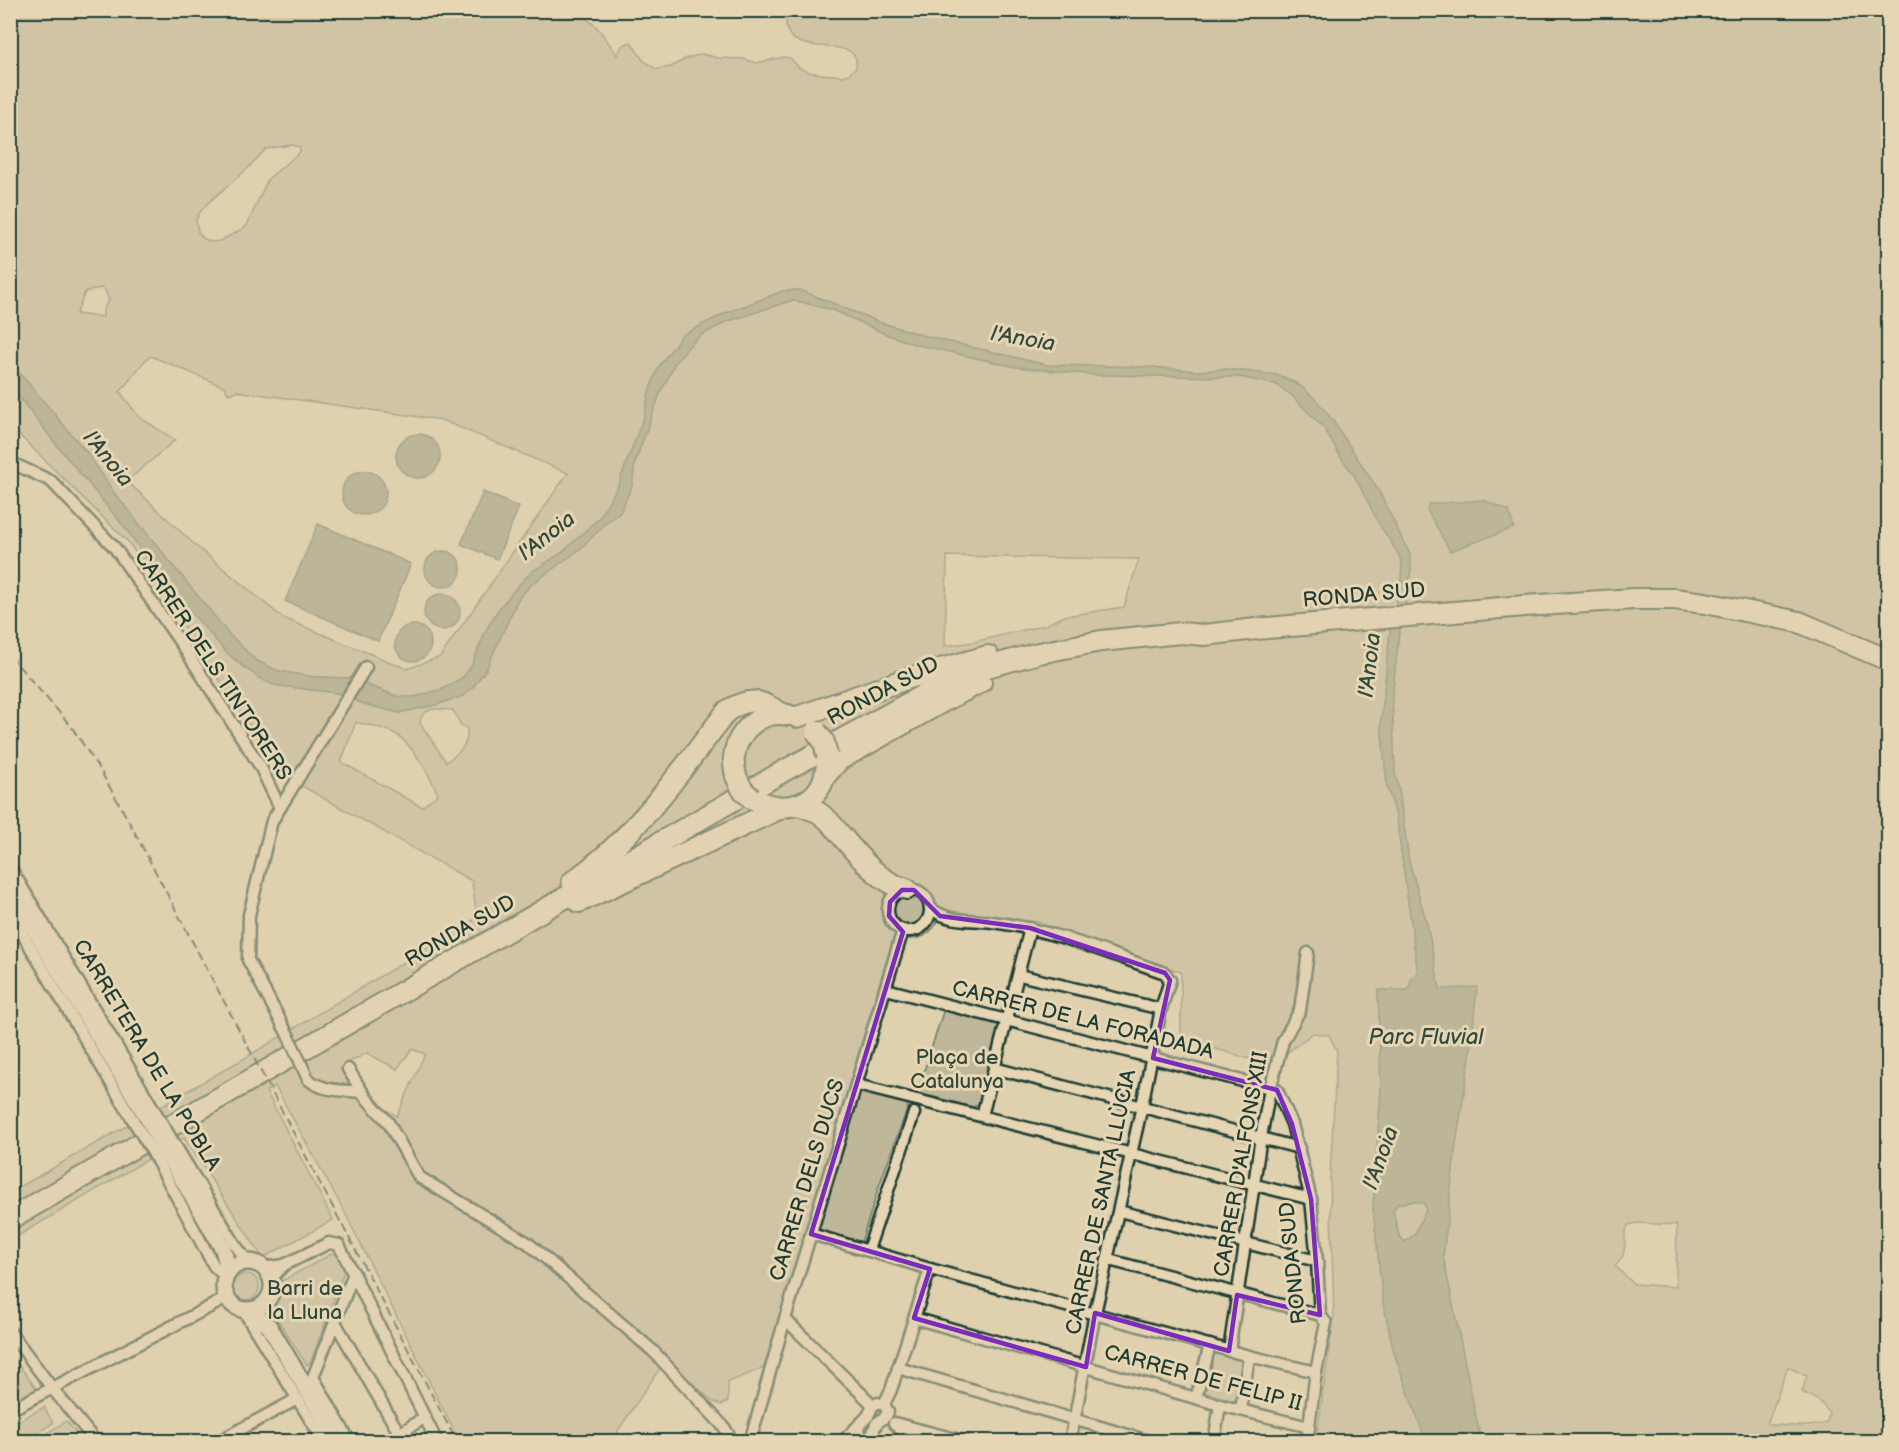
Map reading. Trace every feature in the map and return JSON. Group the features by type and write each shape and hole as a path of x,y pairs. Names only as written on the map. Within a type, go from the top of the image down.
{"highway":[{"name":"RONDA SUD","path":"10,1220 782,772 938,687 987,667 1039,653 1101,641 1181,633 1204,635 1256,628 1635,599 1705,603 1799,622 1888,660"},
{"path":"907,889 896,887 881,878 818,812 790,806 769,806 751,798 742,789 736,776 733,759 739,736 763,717 789,715 979,658 1118,632 1181,633"},
{"path":"499,935 531,925 790,806 822,783 839,760 944,700 990,678 1041,660 1181,633"},
{"path":"499,935 517,918 576,880 627,836 675,780 727,711 737,704 750,701 763,702 816,731 824,742 827,756 822,783 822,809 828,820"},
{"path":"881,878 890,902"}],"street":[{"name":"CARRER DELS TINTORERS","path":"10,465 14,464 51,481 115,548 186,651 260,766 280,808 272,821 249,915 248,960 288,1035 308,1079 315,1085 325,1088 362,1092"},
{"path":"280,808 364,672"},
{"name":"CARRETERA DE LA POBLA","path":"10,867 147,1119"},
{"name":"CARRETERA DE LA POBLA","path":"10,889 223,1249 246,1270"},
{"path":"930,908 927,921 910,931 903,930 892,922 889,916 890,902 897,893 907,889 925,896 930,908 940,916 949,919 1030,928 982,1116"},
{"name":"CARRETERA DE LA POBLA","path":"10,914 147,1119"},
{"name":"CARRER DE SANTA LLÙCIA","path":"1030,928 1165,973 1170,980 1161,1009 1109,1260 1095,1313 1070,1442"},
{"name":"CARRER DELS DUCS","path":"750,1442 903,930"},
{"name":"CARRER D'ALFONS XIII","path":"1229,1350 1270,1089 1283,1041 1300,1011 1308,953"},
{"path":"1019,975 1161,1009"},
{"name":"CARRER DE LA FORADADA","path":"886,989 1270,1089"},
{"path":"994,1068 1299,1148"},
{"path":"348,1069 362,1092 388,1122 419,1177 492,1219 528,1243 652,1351 724,1427 733,1442"},
{"path":"857,1085 1311,1199"},
{"name":"RONDA SUD","path":"1270,1089 1277,1090 1292,1124 1299,1148 1311,1199 1320,1316 1326,1323 1316,1372 1307,1442"},
{"path":"868,1250 914,1113"},
{"name":"CARRETERA DE LA POBLA","path":"163,1146 236,1246 246,1270"},
{"name":"CARRETERA DE LA POBLA","path":"163,1146 214,1266 246,1270"},
{"path":"1119,1211 1317,1260"},
{"path":"811,1234 930,1269 1316,1372"},
{"path":"269,1326 231,1303 224,1291 246,1270 284,1265 329,1243 339,1245 437,1442"},
{"path":"1109,1260 1320,1316"},
{"path":"842,1442 878,1405 898,1368 930,1269"},
{"path":"246,1270 270,1293 267,1300 269,1326 338,1442"},
{"path":"350,1442 313,1377 354,1273"},
{"path":"10,1410 227,1298"},
{"path":"246,1310 257,1308 267,1300"},
{"path":"246,1310 324,1442"},
{"name":"CARRER DE FELIP II","path":"914,1318 1220,1405 1309,1427"},
{"path":"785,1319 888,1412 890,1420 913,1442"},
{"path":"335,1322 399,1433"},
{"path":"10,1332 96,1442"},
{"path":"1196,1398 1210,1345"},
{"path":"1242,1410 1250,1356"},
{"path":"898,1368 1152,1442"},
{"path":"217,1442 297,1399"},
{"path":"1214,1442 1220,1405"},
{"path":"387,1442 425,1417"},
{"path":"846,1442 867,1439 872,1436 876,1424 890,1420 966,1441"},
{"path":"858,1426 859,1434 867,1439"}],"highlighted area":[{"path":"902,890 914,890 940,916 1030,928 1165,973 1170,980 1153,1058 1277,1090 1292,1124 1311,1199 1320,1315 1237,1295 1229,1351 1095,1313 1086,1367 914,1318 930,1269 811,1234 903,932 889,916 890,902"}],"green space":[{"path":"11,11 573,11 573,16 580,16 593,23 617,55 623,45 631,42 643,60 656,69 671,67 685,59 702,54 757,63 784,57 790,58 799,68 808,72 844,76 856,68 855,57 849,51 802,43 793,38 786,24 789,11 1888,11 1888,342 1883,344 1882,404 1888,405 1888,1441 1481,1441 1443,1256 1456,1144 1470,1056 1476,987 1440,990 1427,924 1409,861 1395,773 1392,698 1399,633 1411,570 1410,555 1379,491 1333,421 1302,387 1289,379 1277,375 1225,369 1196,371 1150,367 1047,365 929,337 879,322 800,290 783,291 726,313 682,335 659,366 650,389 644,416 618,486 599,518 563,552 516,588 498,610 485,632 471,667 462,678 443,689 403,698 350,678 303,676 274,670 255,660 228,633 115,494 88,454 11,363","holes":["292,145 300,147 300,152 268,179 243,229 220,241 212,242 204,239 198,232 196,221 199,213 266,149","100,288 105,290 109,300 103,310 103,317 76,314 85,292","151,356 225,387 228,394 236,391 442,420 568,473 440,657 407,669 283,618 196,546 127,481 175,440 139,417 120,392 146,359","1637,1223 1677,1225 1676,1287 1634,1284 1615,1266 1624,1252 1628,1225","1788,1367 1807,1376 1802,1392 1814,1398 1829,1413 1827,1422 1822,1424 1788,1426 1767,1424"]},
{"path":"793,300 833,310 914,344 1016,367 1096,375 1239,377 1275,384 1290,394 1324,428 1354,475 1399,555 1402,565 1390,631 1381,722 1387,786 1396,815 1418,973 1412,978 1408,990 1378,990 1381,1088 1373,1208 1383,1303 1395,1356 1426,1441 1316,1441 1334,1315 1330,1177 1337,1051 1329,1035 1313,1033 1271,1065 1181,1039 1181,972 1037,922 944,911 930,932 924,936 911,939 893,938 764,1368 728,1382 728,1401 721,1405 712,1401 692,1382 667,1364 658,1371 617,1432 626,1441 459,1441 344,1211 275,1086 266,1091 333,1220 263,1258 184,1138 11,1240 11,1192 245,1058 477,918 472,881 282,775 129,543 11,427 10,386 126,529 161,578 227,653 244,668 273,685 337,693 364,704 399,713 463,696 473,687 486,669 518,599 531,585 580,549 619,513 632,486 635,462 659,396 675,363 700,336 726,322","holes":["947,556 1139,559 1124,607 1065,616 1045,625 974,642 945,646","433,709 453,710 461,725 467,728 465,744 446,762 420,723 425,712","356,722 383,728 393,732 409,746 426,770 438,794 422,807 341,762","412,1049 425,1054 397,1116 383,1108 349,1062 367,1053 397,1069"]},
{"name":"Plaça de Catalunya","path":"944,1009 1000,1024 980,1104 973,1107 917,1093"},
{"path":"866,1091 910,1101 861,1243 819,1231 817,1225 858,1092"},
{"path":"1417,1201 1424,1203 1426,1210 1414,1235 1405,1242 1399,1236 1393,1211 1397,1204"},
{"name":"Barri de la Lluna","path":"333,1253 338,1255 345,1269 311,1361 307,1365 274,1314 280,1282"},
{"path":"246,1274 255,1278 259,1287 255,1296 246,1300 237,1296 233,1287 237,1278"},
{"path":"10,1353 38,1391 10,1405"},
{"path":"1216,1353 1242,1359 1244,1362 1239,1399 1235,1401 1204,1392 1203,1388 1212,1355"},
{"path":"44,1407 53,1423 25,1441 11,1441 11,1425"},
{"path":"66,1421 83,1441 36,1441"}],"water":[{"path":"800,290 879,322 929,337 1047,365 1150,367 1196,371 1225,369 1277,375 1302,387 1318,402 1378,490 1410,555 1411,570 1399,633 1392,698 1395,773 1409,861 1427,924 1440,989 1477,987 1443,1256 1481,1441 1426,1441 1395,1356 1383,1303 1373,1208 1381,1088 1378,990 1408,990 1412,978 1418,973 1396,815 1387,786 1381,722 1390,631 1402,565 1399,555 1379,524 1354,475 1324,428 1290,394 1275,384 1239,377 1096,375 1016,367 914,344 833,310 793,300 726,322 700,336 675,363 659,396 635,462 632,486 620,513 607,522 580,549 531,585 518,599 486,669 473,687 463,696 399,713 364,704 337,693 273,685 257,677 227,653 161,578 126,529 11,386 11,363 88,454 115,494 228,633 255,660 279,671 314,677 350,678 395,696 414,697 443,689 462,678 471,667 485,632 498,610 516,588 531,572 563,552 599,518 618,486 644,416 650,389 659,366 682,335 726,313 783,291","holes":["1412,1201 1424,1203 1426,1210 1414,1235 1405,1242 1399,1236 1393,1211 1397,1204"]},
{"path":"418,434 427,435 434,440 439,447 439,465 434,472 427,477 418,478 409,477 402,472 397,465 396,456 397,447 402,440 409,435"},
{"path":"364,471 373,472 380,477 385,484 385,502 380,509 373,514 364,515 355,514 348,509 343,502 342,493 343,484 348,477 355,472"},
{"path":"483,492 519,507 497,559 461,544"},
{"path":"1484,500 1509,511 1514,528 1450,551 1427,510 1429,504"},
{"path":"318,524 411,564 378,641 285,601"},
{"path":"443,551 456,556 461,569 456,582 443,587 430,582 425,569 430,556"},
{"path":"442,594 455,599 460,612 455,625 442,630 429,625 424,612 429,599"},
{"path":"413,625 426,630 431,643 426,656 413,661 400,656 395,643 400,630"}],"railway":[{"path":"10,656 71,726 100,770 457,1442"}],"water label":[{"name":"l'Anoia","path":"1023,339"},
{"name":"l'Anoia","path":"108,459"},
{"name":"l'Anoia","path":"547,536"},
{"name":"l'Anoia","path":"1370,665"},
{"name":"Parc Fluvial","path":"1426,1037"},
{"name":"l'Anoia","path":"1381,1158"}]}
